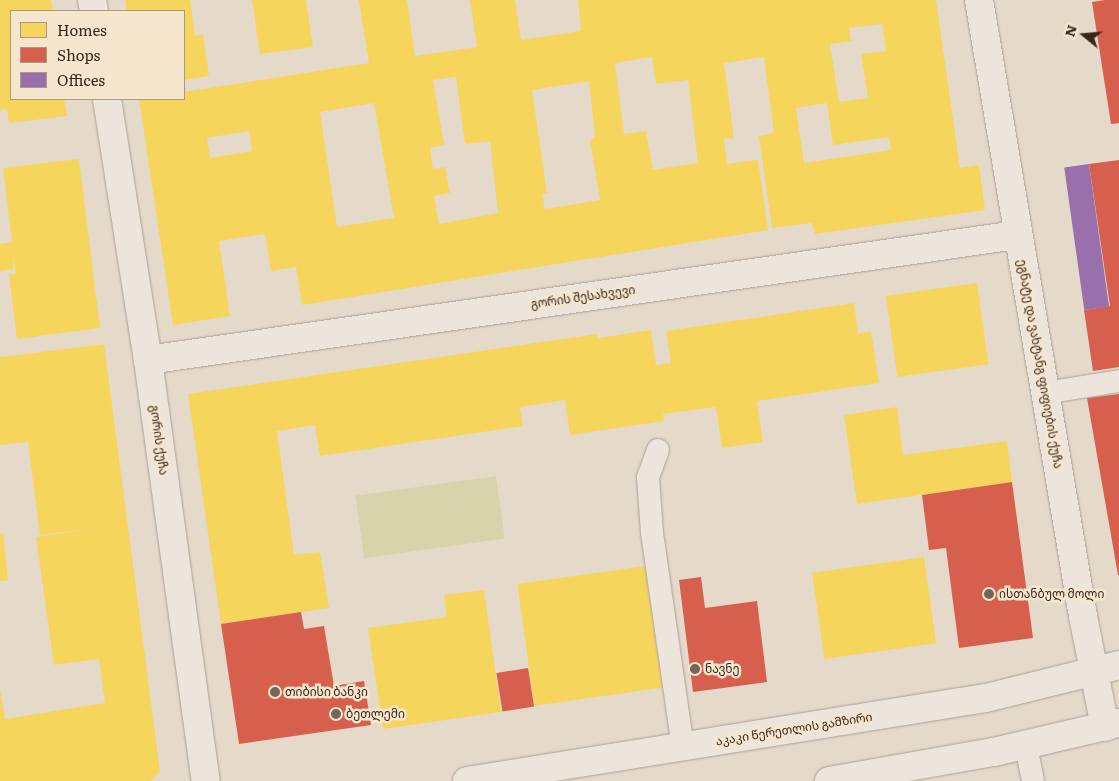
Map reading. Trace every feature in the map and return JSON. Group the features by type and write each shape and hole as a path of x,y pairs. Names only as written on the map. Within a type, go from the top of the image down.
{"street":[{"name":"ეგნატე და ვახტანგ ფიფიების ქუჩა","path":"979,0 1045,393 1106,668 1112,725"},
{"name":"გორის ქუჩა","path":"107,100 148,360 206,781"},
{"name":"გორის შესახვევი","path":"148,360 1018,234"},
{"name":"აკაკი წერეთლის გამზირი","path":"467,781 986,698 1106,668"},
{"path":"830,781 885,776 1112,725"}],"lane":[{"path":"1045,393 1119,381"},
{"path":"658,450 648,477 652,533 683,747"},
{"path":"1026,745 1032,781"}],"shaded area":[{"path":"496,476 505,538 364,558 355,496"}],"building: Homes":[{"path":"0,0 51,0 53,10 10,10 10,100 64,100 67,116 9,123 7,109 0,110"},
{"path":"125,0 190,0 195,36 203,34 209,76 185,80 185,10 127,10"},
{"path":"252,0 306,0 313,47 260,54"},
{"path":"359,0 407,0 415,56 477,47 470,0 515,0 521,40 581,31 578,0 936,0 960,168 979,165 985,210 815,234 812,223 772,228 759,136 774,133 764,57 724,63 734,138 724,139 727,164 758,160 768,230 302,305 296,267 271,271 265,234 219,241 230,316 173,325 139,100 185,100 185,92 369,63","holes":["882,24 886,51 861,54 868,98 839,102 830,44 851,41 849,28","652,57 656,84 688,80 698,163 653,170 646,131 624,134 615,63","456,77 465,144 490,141 498,213 439,224 434,196 450,193 445,167 433,169 430,148 444,145 433,80","589,81 595,137 590,140 600,200 545,209 542,194 547,193 532,90","374,103 394,218 337,227 320,112","827,103 833,145 889,137 891,150 804,163 796,108","249,131 252,151 210,158 207,138"]},
{"path":"79,159 100,328 17,339 9,274 16,274 13,254 14,269 0,271 0,244 12,242 3,168"},
{"path":"977,283 988,364 897,377 886,296"},
{"path":"854,303 858,334 871,331 879,383 757,401 763,442 722,448 716,407 663,414 664,421 570,435 565,400 520,407 523,426 320,456 315,425 277,431 294,555 320,552 329,608 221,624 188,394 597,334 598,338 651,330 656,365 671,363 666,331"},
{"path":"104,344 160,771 151,781 0,781 0,690 5,719 105,703 99,659 54,665 36,537 95,528 40,535 28,442 0,445 0,357"},
{"path":"897,407 903,455 1007,441 1012,482 857,504 844,415"},
{"path":"3,533 8,580 0,581 0,534"},
{"path":"924,557 936,643 824,659 812,573"},
{"path":"645,566 662,688 534,706 517,584"},
{"path":"484,590 501,712 383,729 368,628 447,617 444,595"}],"building: Shops":[{"path":"1119,0 1119,123 1111,124 1092,2"},
{"path":"1119,160 1119,367 1093,371 1084,310 1110,306 1089,164"},
{"path":"1119,394 1119,575 1118,575 1087,398"},
{"name":"ისთანბულ მოლი","path":"1012,482 1033,638 959,648 946,548 929,550 922,495"},
{"path":"701,577 705,608 757,601 767,682 693,692 679,580"},
{"path":"301,612 304,629 324,626 334,686 364,681 371,725 239,744 221,624"},
{"path":"528,668 534,707 502,712 496,673"}],"building: Offices":[{"path":"1089,164 1109,307 1084,310 1064,167"}],"place":[{"name":"ისთანბულ მოლი","path":"989,594"},
{"name":"ნავნე","path":"695,669"},
{"name":"თიბისი ბანკი","path":"275,692"},
{"name":"ბეთლემი","path":"336,714"}]}
